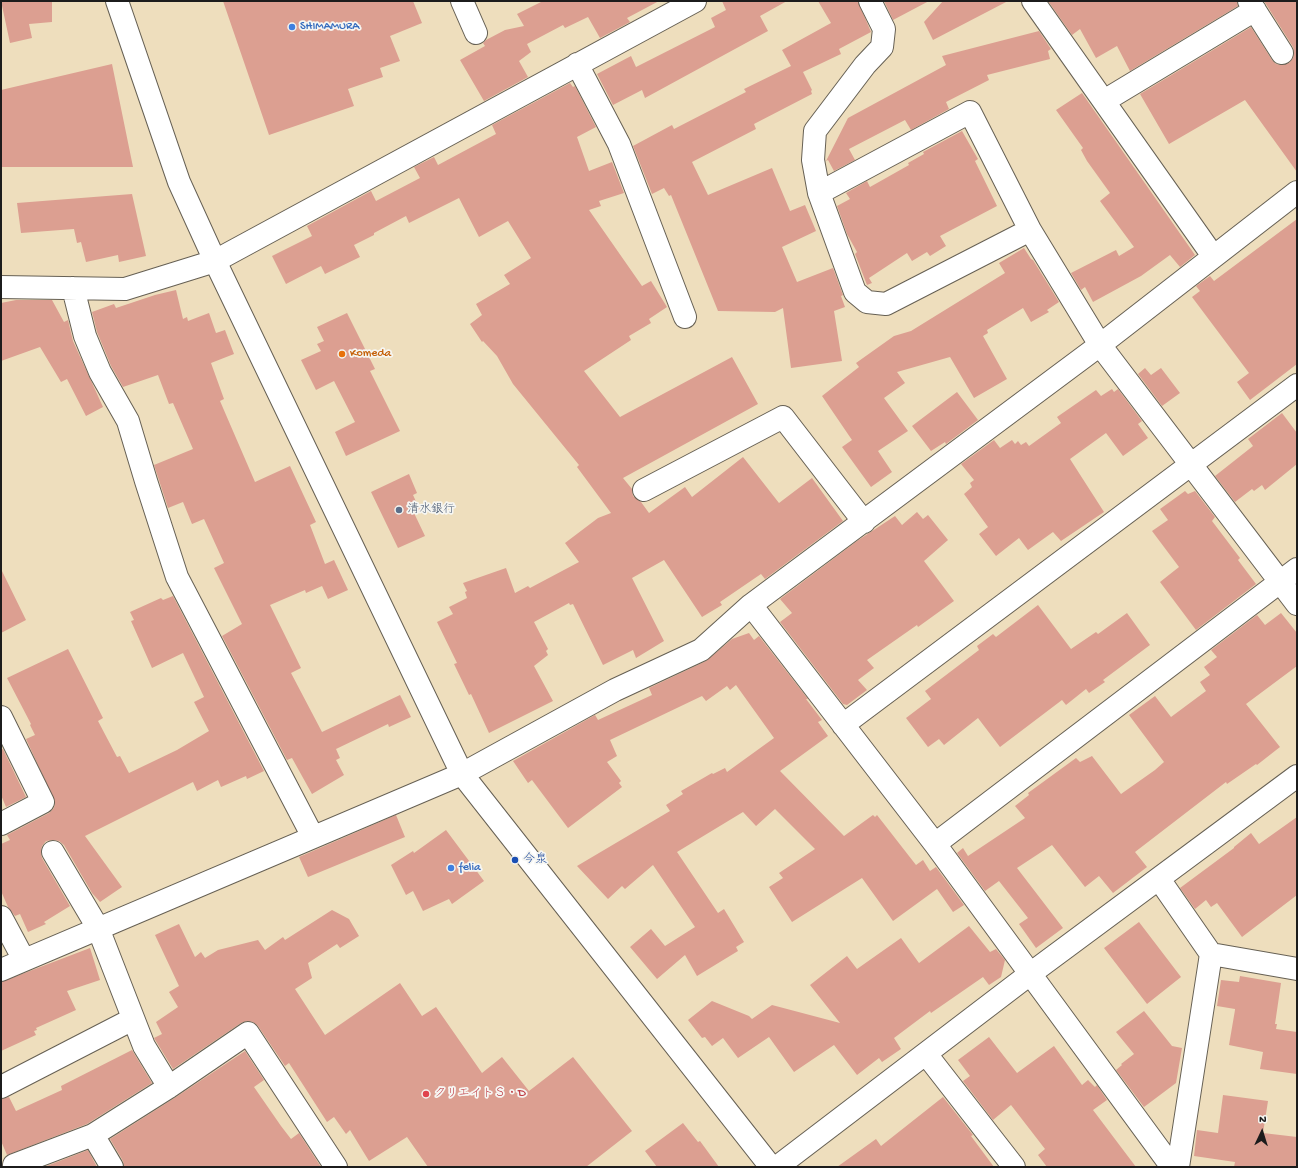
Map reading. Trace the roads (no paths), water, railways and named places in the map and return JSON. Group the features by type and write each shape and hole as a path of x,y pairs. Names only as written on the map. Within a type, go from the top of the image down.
{"street":[{"path":"117,1 179,182 215,261 462,774 771,1167"},
{"path":"462,1 476,33"},
{"path":"1,286 125,289 215,261 695,1"},
{"path":"870,1 884,29 882,47 865,65 815,131 813,160 819,193 854,292 867,302 886,304 1030,230"},
{"path":"1033,1 1213,256"},
{"path":"1104,101 1252,6 1282,54"},
{"path":"577,64 619,144 685,317"},
{"path":"819,193 970,112 1030,230 1100,345 1191,465 1289,576 1297,604"},
{"path":"1,970 462,774 615,690 701,650 751,605 1100,345 1297,192"},
{"path":"73,288 88,343 100,372 128,421 177,577 313,837"},
{"path":"843,725 1297,385"},
{"path":"644,490 783,417 864,522"},
{"path":"935,844 1289,576"},
{"path":"751,605 935,844 1172,1167"},
{"path":"1,717 43,802 1,824"},
{"path":"777,1167 1030,974 1297,776"},
{"path":"53,852 98,928 144,1046 168,1087"},
{"path":"1159,879 1210,954 1178,1167"},
{"path":"1,917 24,960"},
{"path":"1210,954 1297,969"},
{"path":"1,1087 133,1019"},
{"path":"15,1167 14,1165 93,1135 248,1033 336,1167"},
{"path":"926,1054 1014,1167"},
{"path":"93,1135 112,1167"}],"place":[{"name":"SHIMAMURA","path":"292,27"},
{"name":"Komeda","path":"342,354"},
{"name":"清水銀行","path":"399,510"},
{"name":"今泉","path":"515,860"},
{"name":"felia","path":"451,868"},
{"name":"クリエイトＳ・D","path":"426,1094"}]}
